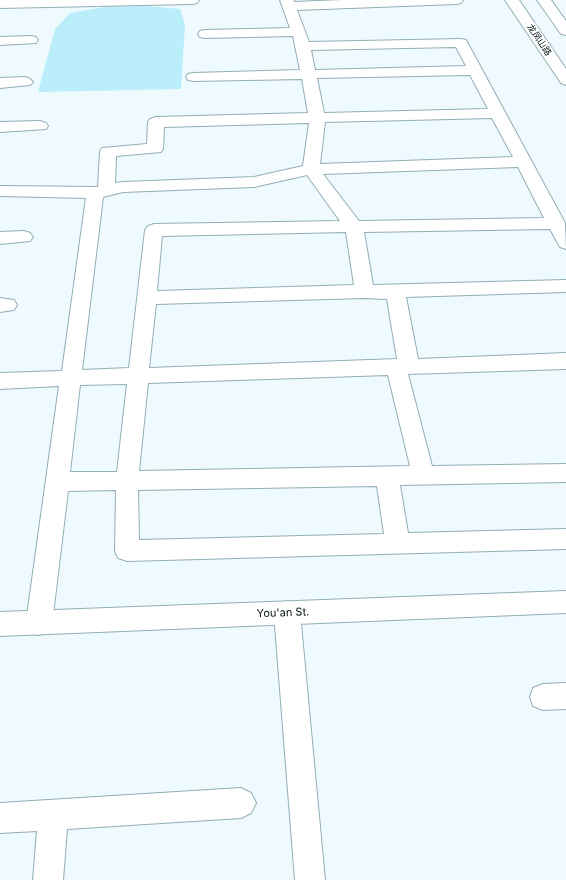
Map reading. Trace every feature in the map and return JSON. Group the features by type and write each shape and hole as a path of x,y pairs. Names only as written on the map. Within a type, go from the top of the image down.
{"street":[{"path":"0,4 192,0"},
{"path":"365,292 354,227 311,169 317,119 300,39 287,3 456,0"},
{"name":"龙凤山路","path":"512,0 566,80"},
{"path":"544,0 566,31"},
{"path":"205,34 300,39 461,43 566,243"},
{"path":"0,41 31,40"},
{"path":"193,77 475,70"},
{"path":"0,83 25,82"},
{"path":"39,623 71,378 100,192 108,151 155,149 156,122 317,119 498,113"},
{"path":"0,127 40,126"},
{"path":"0,191 100,192 123,187 254,182 311,169 524,162"},
{"path":"556,223 154,230 127,481 127,551 566,539"},
{"path":"0,238 24,237"},
{"path":"146,298 566,286"},
{"path":"395,292 402,366 424,475"},
{"path":"0,381 566,361"},
{"path":"57,482 566,473"},
{"path":"387,476 398,544"},
{"name":"You'an St.","path":"0,624 566,602"},
{"path":"287,613 310,880"},
{"path":"0,818 241,803"},
{"path":"48,880 53,815"}],"shaded area":[{"path":"146,6 180,9 185,25 181,89 38,92 55,29 70,13 104,7"}]}
